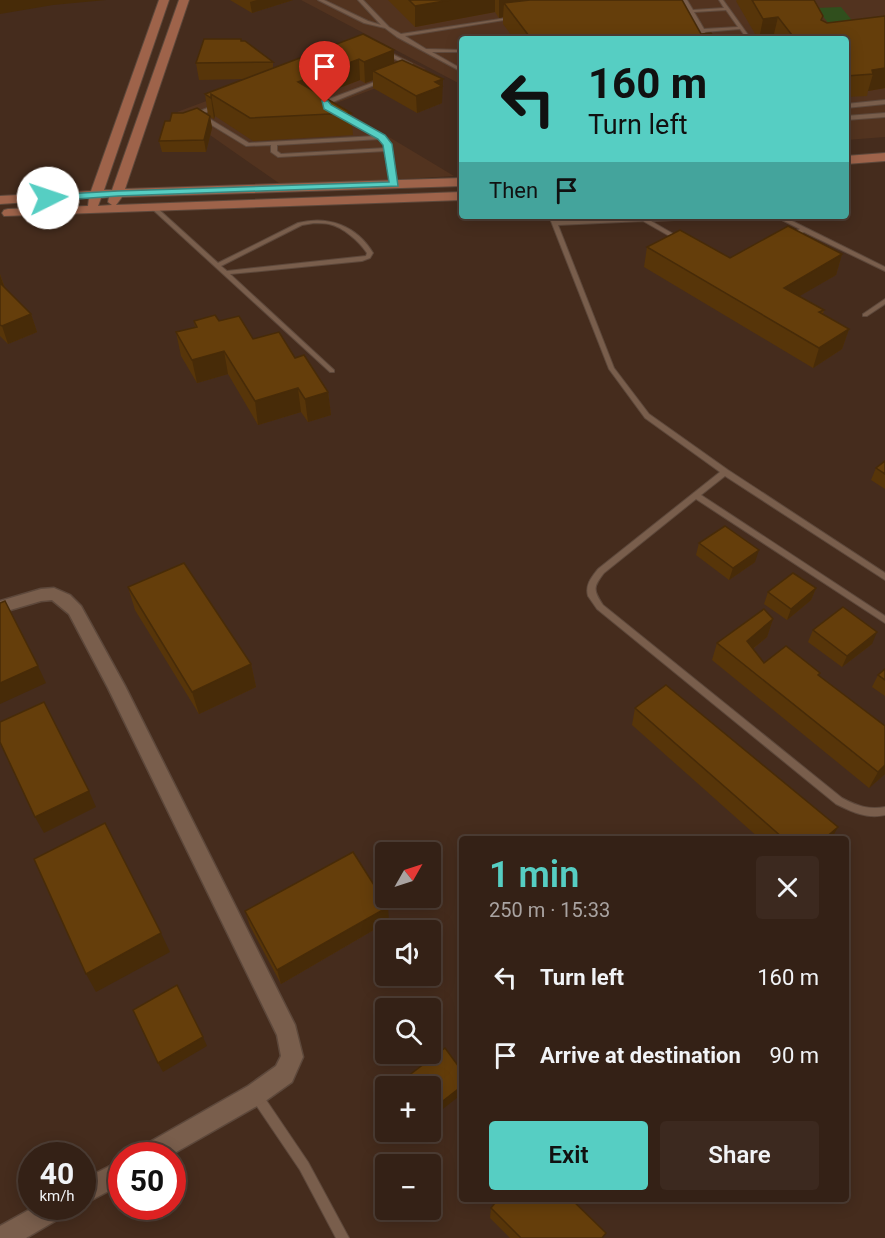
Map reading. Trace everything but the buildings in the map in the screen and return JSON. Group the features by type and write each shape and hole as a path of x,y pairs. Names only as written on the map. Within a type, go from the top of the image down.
{"main road":[{"path":"92,209 94,195 164,0"},
{"path":"112,209 184,0"},
{"path":"849,161 885,157"},
{"path":"849,161 885,168"},
{"path":"0,200 118,193 459,182"},
{"path":"0,213 459,196"}],"street":[{"path":"0,608 41,595 54,594 64,599 75,610 116,686 286,1033 292,1057 284,1074 256,1094 172,1142"},
{"path":"2,1238 34,1220"}],"lane":[{"path":"320,0 366,22 387,28"},
{"path":"360,0 387,28 459,69"},
{"path":"685,0 705,36"},
{"path":"721,0 747,36"},
{"path":"691,11 727,9"},
{"path":"399,36 525,16"},
{"path":"702,31 741,28"},
{"path":"378,49 411,66 408,72"},
{"path":"423,50 459,51"},
{"path":"386,80 325,103 327,107 382,137 388,149 394,184"},
{"path":"227,102 202,112 202,117 244,144 382,137"},
{"path":"849,106 885,102"},
{"path":"849,118 885,115"},
{"path":"274,144 274,152 280,156 388,149"},
{"path":"153,207 332,371"},
{"path":"690,245 644,219 553,220 611,368 647,416 725,472 885,577"},
{"path":"783,219 885,269"},
{"path":"217,266 300,224 309,222 333,223 364,244 370,253 368,257 362,259 226,273"},
{"path":"789,237 805,229"},
{"path":"865,315 885,301"},
{"path":"725,472 600,571 592,583 591,594 600,606 839,801 857,811 885,812"},
{"path":"695,495 885,620"},
{"path":"256,1094 304,1166 343,1238"}],"shaded area":[{"path":"301,0 885,0 885,137 849,140 849,36 459,36 459,83"},
{"path":"369,40 426,69 334,104 454,176 283,186 177,112"}],"green space":[{"path":"841,7 855,24 830,25 816,8"}],"route":[{"path":"48,198 118,193 394,184 388,144 382,137 327,107 325,103"}]}
